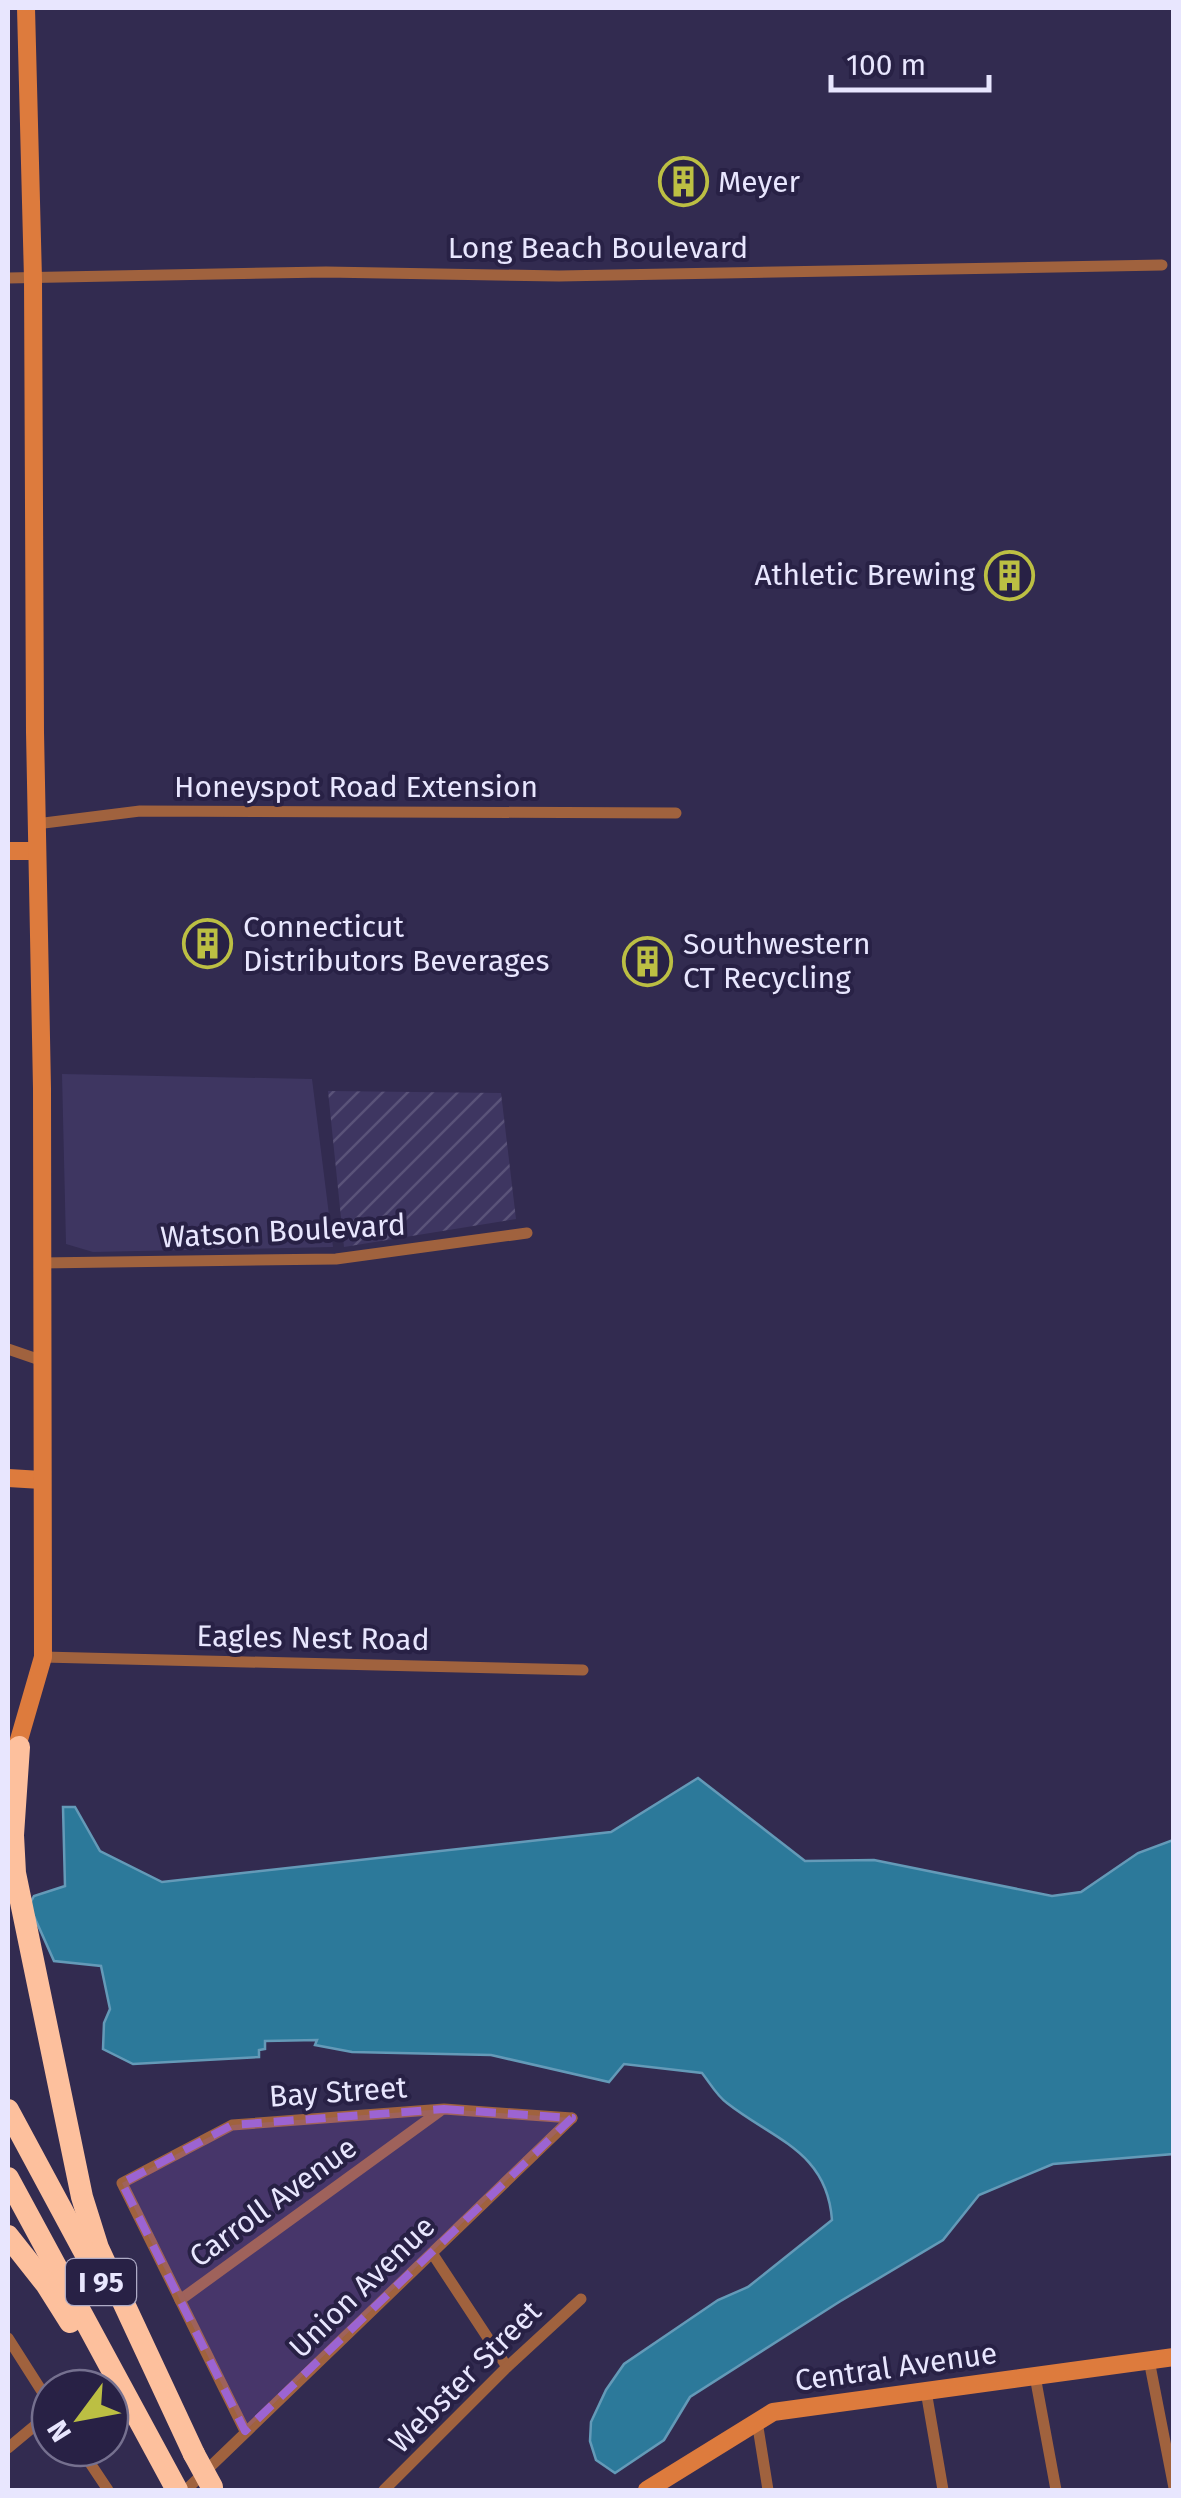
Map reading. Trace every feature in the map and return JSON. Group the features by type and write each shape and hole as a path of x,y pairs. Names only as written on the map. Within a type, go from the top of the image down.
{"highway":[{"path":"19,1746 13,1834 19,1898 86,2215 194,2454"},
{"path":"8,1877 19,1898"},
{"name":"I 95","path":"8,2110 213,2489"},
{"name":"I 95","path":"8,2178 178,2486"},
{"path":"8,2236 56,2299 97,2368"},
{"path":"130,2419 178,2486"}],"main road":[{"path":"8,1770 19,1746 43,1657 42,1088 26,8"},
{"path":"8,851 37,851"},
{"path":"8,1478 42,1480"},
{"name":"Central Avenue","path":"647,2490 772,2412 1174,2357"}],"street":[{"name":"Long Beach Boulevard","path":"8,278 326,272 559,276 1162,265"},
{"name":"Honeyspot Road Extension","path":"36,824 140,811 676,812"},
{"name":"Watson Boulevard","path":"40,1263 336,1260 527,1233"},
{"path":"8,1349 40,1360"},
{"name":"Eagles Nest Road","path":"43,1657 582,1670"},
{"name":"Bay Street","path":"180,2300 122,2184 232,2125 444,2108 572,2118"},
{"name":"Carroll Avenue","path":"180,2300 444,2108"},
{"name":"Union Avenue","path":"178,2486 319,2365 572,2118"},
{"path":"432,2253 508,2367"},
{"name":"Webster Street","path":"384,2490 581,2299"},
{"path":"180,2300 245,2431"},
{"path":"8,2338 30,2373"},
{"path":"1149,2360 1174,2488"},
{"path":"1035,2376 1056,2490"},
{"path":"926,2391 943,2490"},
{"path":"757,2421 768,2490"},
{"path":"8,2448 30,2430"},
{"path":"93,2468 108,2490"},
{"path":"401,2476 410,2490"}],"highlighted area":[{"path":"444,2109 572,2118 245,2431 122,2183 232,2125"}],"shaded area":[{"path":"62,1074 312,1079 333,1247 93,1252 66,1244"},
{"path":"328,1091 501,1093 516,1219 344,1247"}],"water":[{"path":"698,1778 805,1861 874,1860 1052,1896 1081,1892 1138,1853 1173,1840 1173,2154 1053,2164 979,2195 943,2240 690,2397 664,2440 615,2473 596,2460 590,2441 591,2422 606,2390 624,2364 718,2300 748,2287 832,2220 828,2197 809,2162 723,2100 702,2073 624,2064 609,2082 491,2055 352,2052 315,2045 317,2040 265,2041 259,2057 133,2064 103,2049 104,2023 110,2009 101,1966 54,1961 29,1905 34,1896 65,1886 63,1807 75,1807 100,1851 162,1882 611,1832"}],"place":[{"name":"Meyer","path":"683,182"},
{"name":"Athletic Brewing","path":"1010,575"},
{"name":"Connecticut Distributors Beverages","path":"208,944"},
{"name":"Southwestern CT Recycling","path":"648,961"}]}
